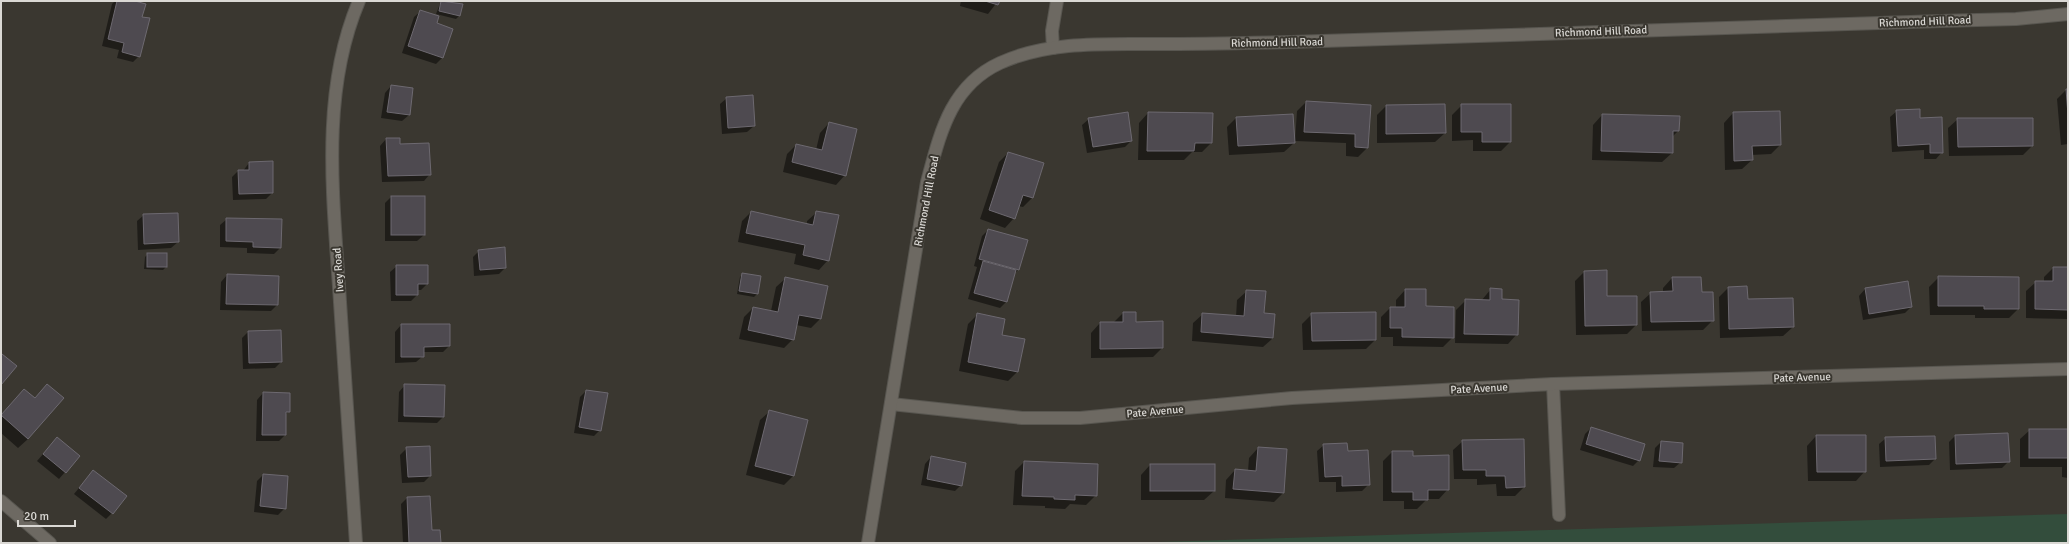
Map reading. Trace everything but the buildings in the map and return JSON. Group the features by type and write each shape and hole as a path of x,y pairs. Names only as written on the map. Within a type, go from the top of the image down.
{"street":[{"name":"Ivey Road","path":"356,543 335,223 333,122 342,51 359,1"},
{"path":"1053,48 1052,31 1057,1"},
{"name":"Richmond Hill Road","path":"868,543 927,182 936,149 952,105 964,90 984,71 1001,62 1022,55 1053,48 1084,45 1254,43 1450,38 1663,28 2016,19 2068,14"},
{"name":"Pate Avenue","path":"891,404 1022,418 1080,418 1292,398 1553,384 2068,369"},
{"path":"1553,384 1559,515"},
{"path":"2,505 50,543"}],"green space":[{"path":"2068,514 2068,543 1127,543"}]}
